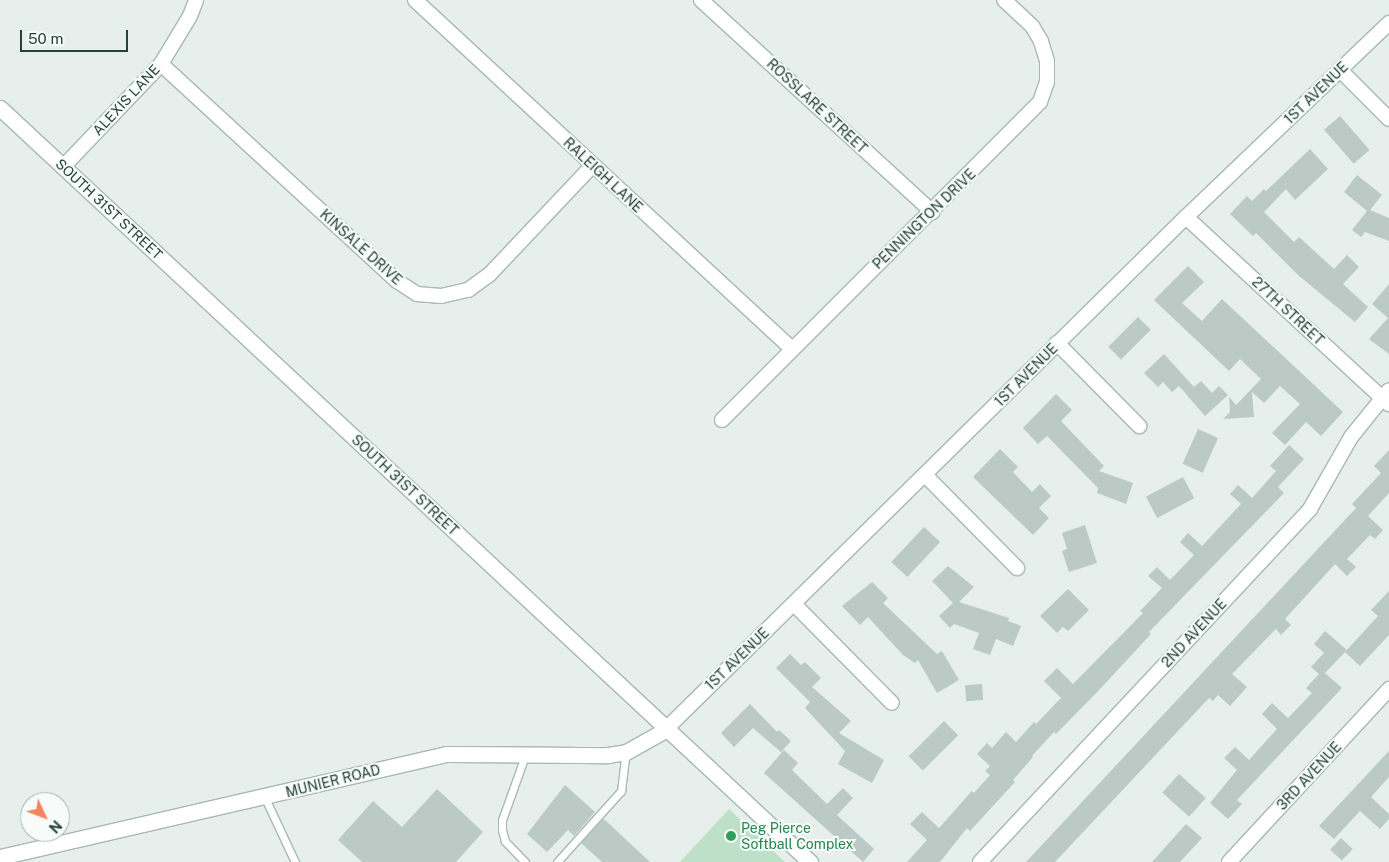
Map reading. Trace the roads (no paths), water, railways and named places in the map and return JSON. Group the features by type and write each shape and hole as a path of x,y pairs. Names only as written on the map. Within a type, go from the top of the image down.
{"street":[{"name":"ALEXIS LANE","path":"63,167 161,64 190,16 196,0"},
{"name":"RALEIGH LANE","path":"415,0 792,349"},
{"name":"ROSSLARE STREET","path":"702,0 932,212"},
{"name":"PENNINGTON DRIVE","path":"722,420 1023,122 1040,102 1047,82 1048,61 1041,42 1032,26 1004,0"},
{"name":"1ST AVENUE","path":"665,730 1186,217 1389,23"},
{"name":"KINSALE DRIVE","path":"161,64 397,281 417,294 441,296 468,290 489,275 593,165"},
{"path":"1340,70 1389,119"},
{"name":"SOUTH 31ST STREET","path":"0,108 594,660 665,730 810,862"},
{"name":"27TH STREET","path":"1186,217 1387,397"},
{"path":"1057,344 1139,426"},
{"name":"2ND AVENUE","path":"980,862 1310,509 1351,437 1387,397"},
{"path":"925,475 1017,568"},
{"path":"794,604 892,703"},
{"name":"3RD AVENUE","path":"1229,862 1389,689"},
{"name":"MUNIER ROAD","path":"0,857 265,798 446,754 526,753 583,757 626,752 665,730"}],"lane":[{"path":"557,862 621,791 626,752"},
{"path":"525,862 505,841 502,830 505,811 526,753"},
{"path":"265,798 295,862"}],"place":[{"name":"Peg Pierce Softball Complex","path":"731,836"}]}
